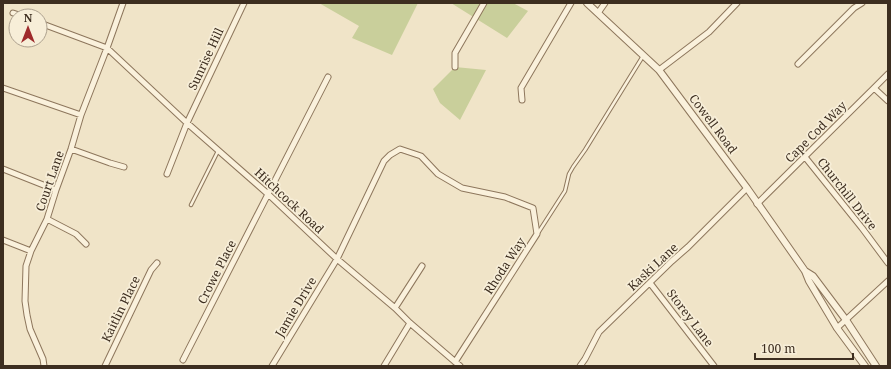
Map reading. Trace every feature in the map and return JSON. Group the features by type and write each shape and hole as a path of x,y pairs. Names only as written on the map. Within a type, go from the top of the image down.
{"street":[{"name":"Court Lane","path":"44,366 43,359 30,329 27,315 25,301 26,266 31,251 47,219 56,190 72,149 81,115 123,3"},
{"name":"Sunrise Hill","path":"167,174 187,123 244,3"},
{"path":"455,67 455,52 484,3"},
{"path":"522,100 521,88 571,3"},
{"name":"Cowell Road","path":"587,3 659,70 747,188 805,271 809,281 837,328 865,366"},
{"path":"598,13 606,3"},
{"path":"659,70 709,32 737,3"},
{"path":"798,64 854,8 862,3"},
{"path":"48,26 107,48"},
{"name":"Hitchcock Road","path":"107,48 187,123 268,194 337,259 460,366"},
{"name":"Cape Cod Way","path":"757,204 888,74"},
{"name":"Crowe Place","path":"183,360 328,77"},
{"path":"3,88 81,115"},
{"path":"874,88 888,101"},
{"path":"72,149 124,167"},
{"name":"Rhoda Way","path":"337,259 384,161 400,149 421,156 438,174 462,188 505,197 533,208 537,234 455,362"},
{"name":"Churchill Drive","path":"805,157 888,263"},
{"path":"3,169 56,190"},
{"name":"Kaski Lane","path":"583,365 599,332 747,188"},
{"path":"47,219 76,234 86,244"},
{"path":"3,240 31,251"},
{"name":"Jamie Drive","path":"272,366 337,259"},
{"name":"Kaitlin Place","path":"105,366 151,270 157,263"},
{"path":"395,308 422,266"},
{"name":"Cowell Road","path":"805,271 813,276 846,320 876,366"},
{"path":"837,328 888,281"},
{"name":"Storey Lane","path":"650,283 714,366"},
{"path":"384,366 410,323"}],"lane":[{"path":"537,234 565,191 569,174 573,167 644,55"},
{"path":"191,205 218,151"}],"green space":[{"path":"319,3 418,3 392,55 352,38 359,26"},
{"path":"451,3 513,3 528,11 507,38"},
{"path":"455,67 486,70 460,120 440,103 433,89"}]}
